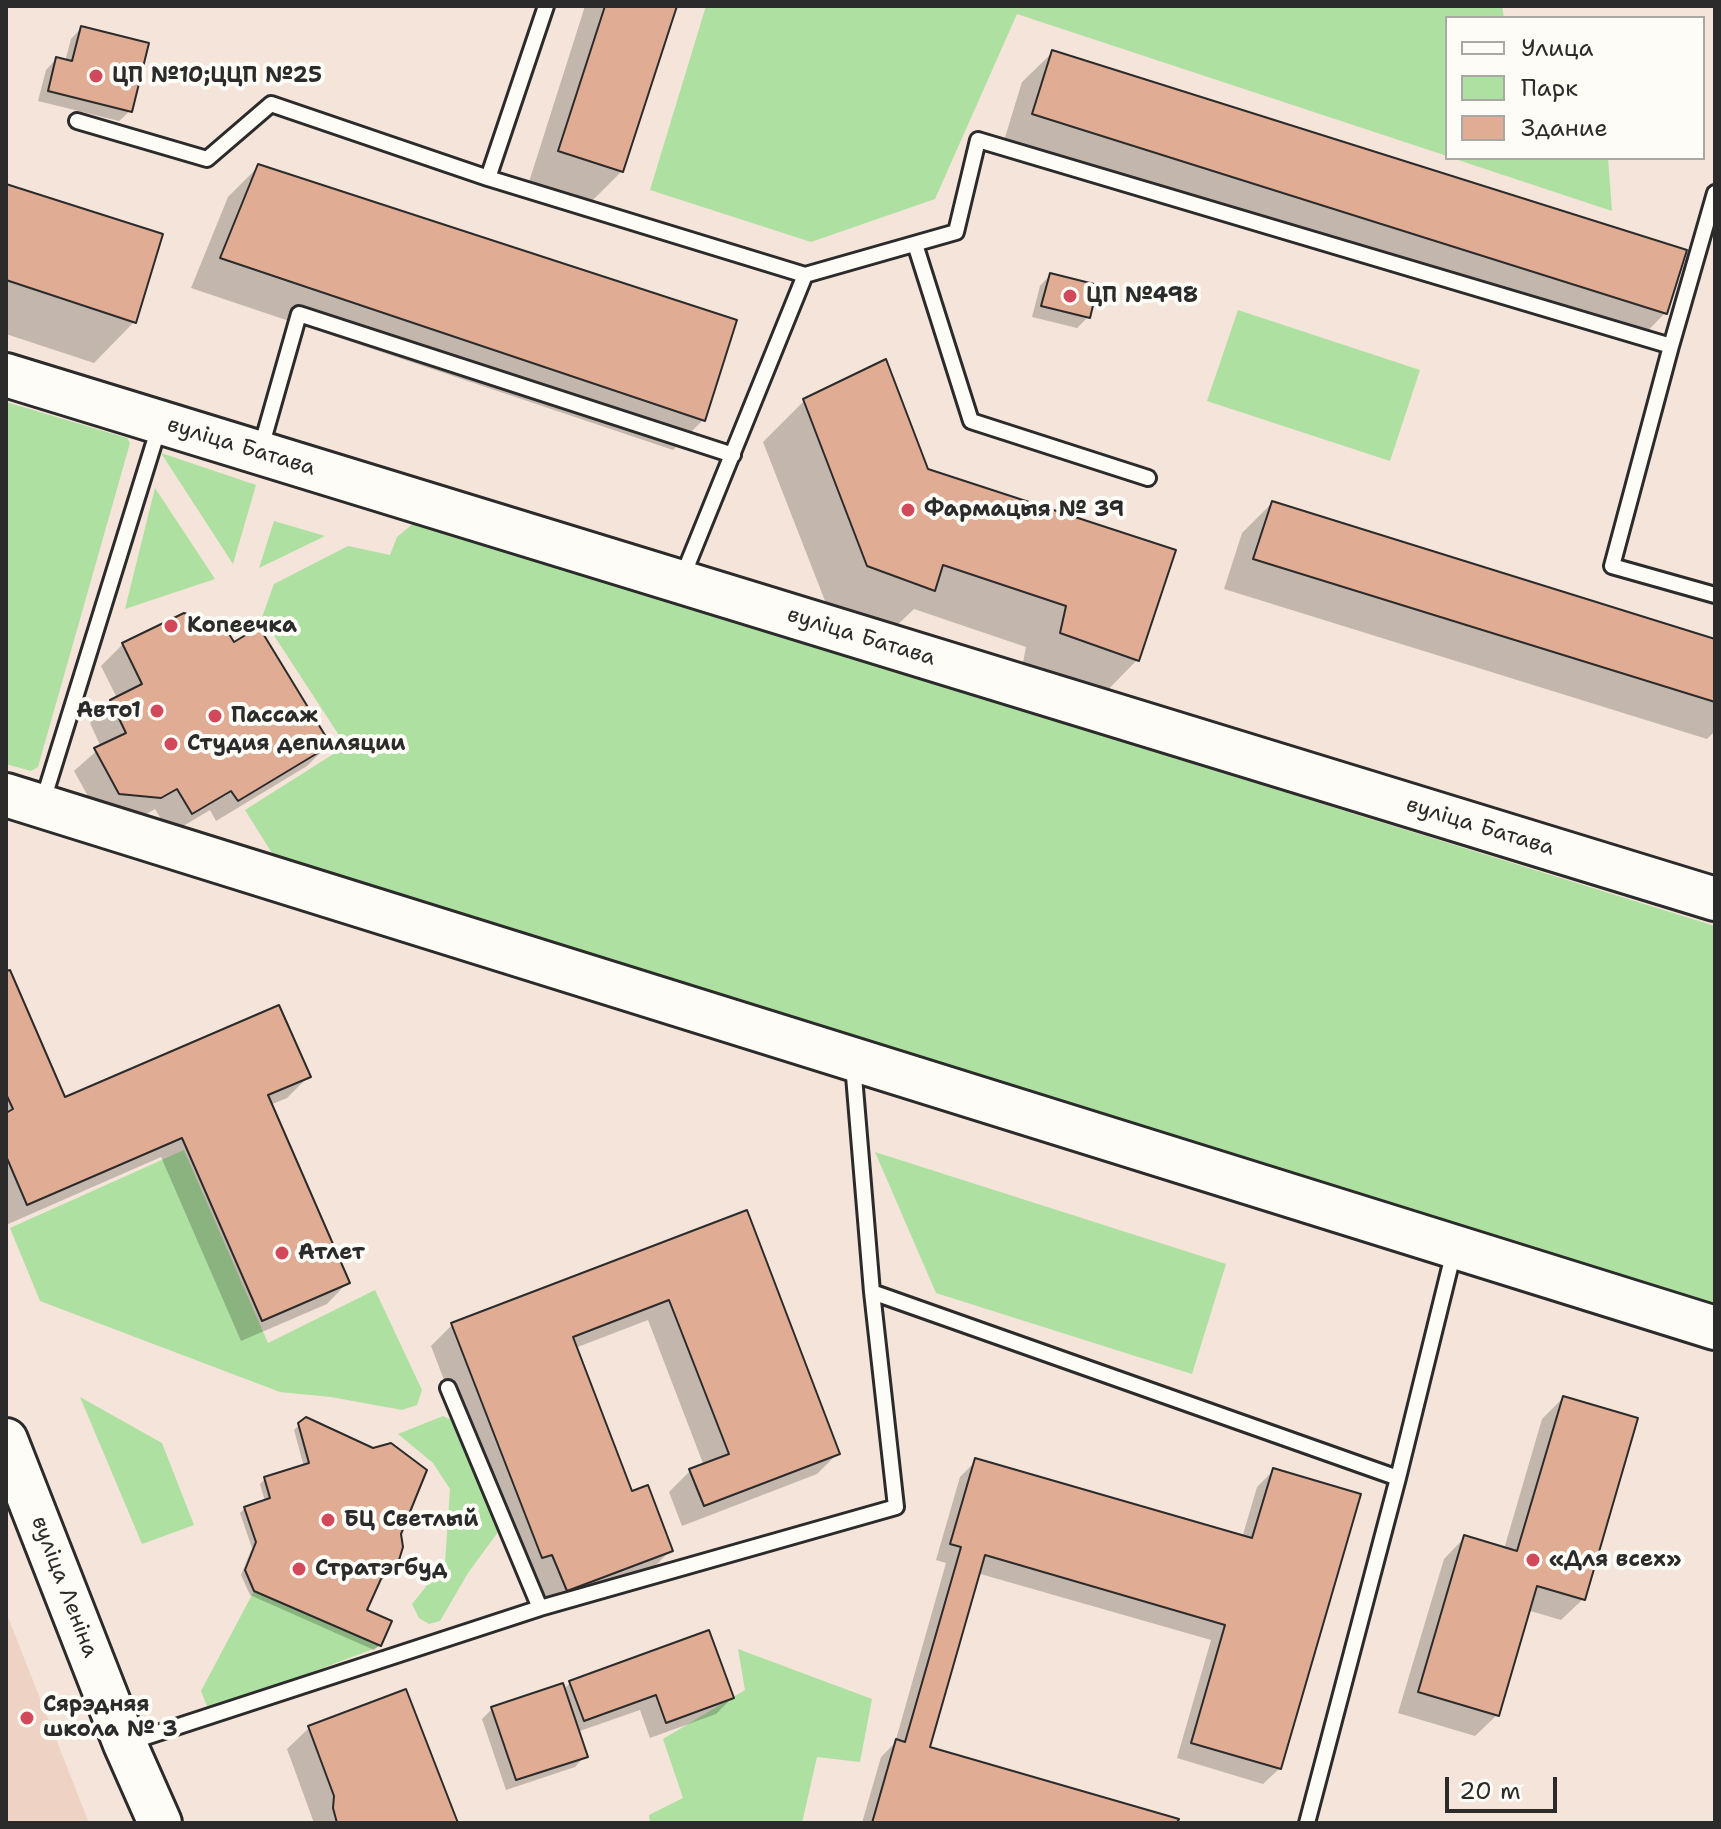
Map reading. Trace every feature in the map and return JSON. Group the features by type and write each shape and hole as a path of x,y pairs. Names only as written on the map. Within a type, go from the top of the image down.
{"street":[{"name":"вуліца Батава","path":"6,375 1715,899"},
{"path":"24,800 1715,1328"},
{"name":"вуліца Леніна","path":"6,1440 125,1744 160,1823"}],"lane":[{"path":"488,178 546,6"},
{"path":"77,121 207,159 271,104 488,178 805,275 956,232 978,140 1671,346"},
{"path":"1715,193 1612,566 1715,595"},
{"path":"915,244 971,421 1148,478"},
{"path":"680,582 805,275"},
{"path":"259,453 299,314 733,455"},
{"path":"24,800 160,423"},
{"path":"125,1744 540,1608 896,1507 872,1292 852,1059"},
{"path":"1307,1823 1455,1247"},
{"path":"872,1292 1398,1478"},
{"path":"448,1388 540,1608"}],"shaded area":[{"name":"Сярэдняя школа № 3","path":"6,1612 89,1823 6,1823"}],"green space":[{"path":"706,6 1502,6 1504,16 1445,16 1445,155 1017,14 935,199 811,242 650,190"},
{"path":"1458,160 1608,160 1612,211"},
{"path":"1238,310 1420,370 1390,461 1207,401"},
{"path":"6,402 127,438 130,443 38,767 31,771 6,764"},
{"path":"161,453 256,485 233,564"},
{"path":"155,488 215,579 125,609"},
{"path":"274,521 325,536 259,568"},
{"path":"415,522 1715,926 1715,1311 282,869 245,810 346,746 262,617 274,584 348,546 390,555 397,537"},
{"path":"184,1150 268,1343 375,1290 422,1390 417,1405 402,1410 331,1397 280,1392 40,1301 10,1228"},
{"path":"875,1152 1226,1264 1192,1374 936,1293"},
{"path":"80,1397 162,1443 194,1525 142,1544"},
{"path":"443,1416 458,1423 498,1532 468,1573 440,1621 429,1624 419,1618 412,1604 445,1563 450,1489 433,1463 398,1434"},
{"path":"254,1591 381,1646 209,1711 201,1691"},
{"path":"738,1649 872,1699 860,1762 817,1757 802,1823 650,1823 649,1815 683,1798 663,1739 745,1690"}],"building":[{"path":"605,6 677,6 623,172 558,151"},
{"name":"ЦП №10;ЦЦП №25","path":"81,26 149,43 132,112 48,91 56,57 72,61"},
{"path":"1052,50 1687,250 1667,314 1032,114"},
{"path":"258,164 737,320 705,421 220,258"},
{"path":"6,184 163,234 136,323 6,280"},
{"name":"ЦП №498","path":"1050,273 1098,285 1090,318 1041,306"},
{"path":"886,359 928,469 1176,550 1139,661 1060,633 1066,606 943,565 935,591 867,566 803,399"},
{"path":"1272,501 1715,639 1715,702 1253,559"},
{"name":"Пассаж","path":"184,613 224,626 234,642 259,627 331,745 238,801 231,791 192,814 177,789 161,798 119,794 94,748 126,733 110,700 142,684 122,643"},
{"path":"10,970 65,1097 279,1005 311,1077 268,1095 350,1283 262,1321 182,1138 27,1205 6,1156 6,1113 13,1109 6,1094 6,971"},
{"path":"747,1210 840,1454 704,1506 689,1469 729,1454 669,1300 573,1337 632,1491 648,1485 673,1551 567,1591 552,1555 542,1558 451,1323"},
{"path":"1563,1396 1638,1418 1585,1600 1537,1586 1499,1716 1418,1692 1464,1535 1517,1551"},
{"name":"БЦ Светлый","path":"306,1417 373,1448 391,1443 427,1470 401,1534 403,1547 399,1560 392,1571 381,1579 367,1610 392,1621 381,1646 254,1591 245,1570 256,1542 244,1507 270,1498 264,1477 309,1463 298,1423"},
{"path":"975,1458 1252,1538 1273,1468 1361,1494 1281,1769 1191,1743 1225,1625 985,1555 930,1747 1179,1819 1177,1823 872,1823 896,1739 905,1742 961,1547 950,1544"},
{"path":"709,1630 734,1698 666,1723 656,1695 584,1721 569,1681"},
{"path":"563,1683 588,1757 516,1780 491,1707"},
{"path":"406,1689 458,1823 337,1823 334,1796 308,1726"}],"place":[{"name":"ЦП №10;ЦЦП №25","path":"96,76"},
{"name":"ЦП №498","path":"1070,296"},
{"name":"Фармацыя № 39","path":"908,510"},
{"name":"Копеечка","path":"171,626"},
{"name":"Авто1","path":"157,711"},
{"name":"Пассаж","path":"215,716"},
{"name":"Студия депиляции","path":"171,744"},
{"name":"Атлет","path":"282,1253"},
{"name":"БЦ Светлый","path":"328,1520"},
{"name":"«Для всех»","path":"1533,1560"},
{"name":"Стратэгбуд","path":"299,1569"},
{"name":"Сярэдняя школа № 3","path":"27,1718"}]}
